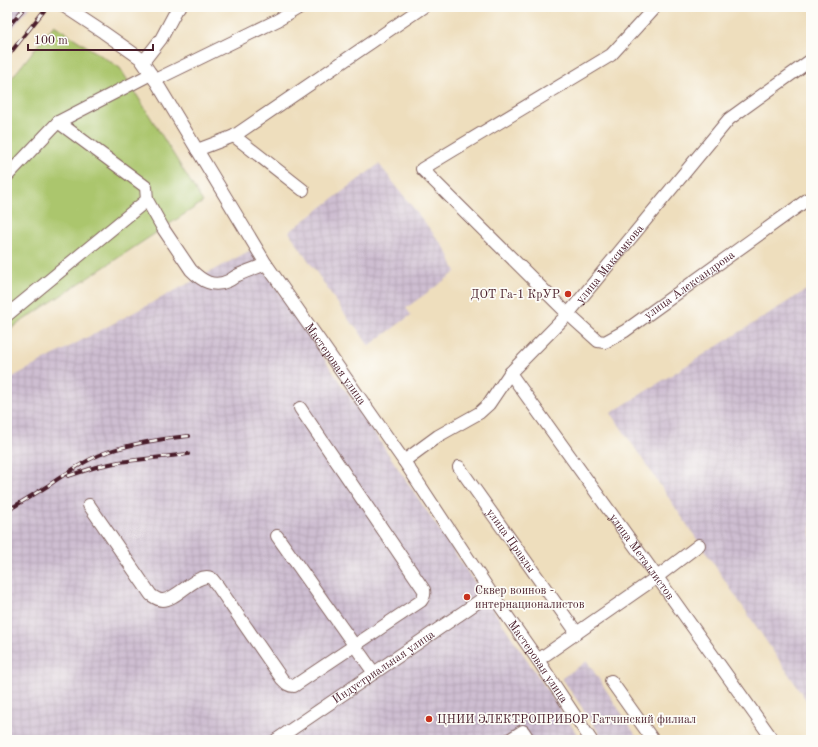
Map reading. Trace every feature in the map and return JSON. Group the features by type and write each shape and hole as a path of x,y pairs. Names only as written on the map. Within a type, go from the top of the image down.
{"street":[{"name":"Мастеровая улица","path":"65,7 140,58 143,62 266,264 404,461 591,740"},
{"path":"143,62 161,39 179,7"},
{"path":"7,176 58,122 278,20 300,7"},
{"path":"197,150 234,136 423,7"},
{"name":"улица Александрова","path":"654,7 611,55 422,169 568,314 598,341 605,342 626,331 811,197"},
{"name":"улица Максимкова","path":"404,461 438,436 478,414 489,404 510,373 568,314 729,119 811,60"},
{"path":"58,122 146,188 147,200 164,230 195,274 211,284 221,283 229,281 236,276 266,264"},
{"path":"234,136 303,190"},
{"path":"7,316 147,200"},
{"name":"улица Металлистов","path":"510,373 773,740"},
{"path":"89,505 150,595 164,600 170,598 198,579 206,577 211,578 282,679 290,686 294,686 421,601 424,595 424,590 300,408"},
{"name":"улица Правды","path":"459,467 577,633"},
{"path":"277,536 374,673"},
{"path":"538,660 657,577 698,545"},
{"name":"Индустриальная улица","path":"276,740 491,592"},
{"path":"611,681 653,740"},
{"path":"509,740 522,731 529,740"}],"shaded area":[{"path":"7,7 31,7 25,12 7,36"},
{"path":"379,164 447,251 456,272 406,308 411,315 369,346 356,327 351,323 289,232"},
{"path":"251,250 581,740 7,740 7,380"},
{"path":"811,287 811,707 611,413"},
{"path":"587,661 639,740 604,740 562,678"}],"green space":[{"path":"54,25 120,68 203,202 7,331 7,84"}],"railway":[{"path":"7,28 25,7"},
{"path":"7,57 47,7"},
{"path":"7,511 73,469 99,455 143,442 189,436"},
{"path":"68,476 96,467 119,462 188,454"}],"place":[{"name":"ДОТ Га-1 КрУР","path":"568,294"},
{"name":"Сквер воинов - интернационалистов","path":"467,597"},
{"name":"ЦНИИ ЭЛЕКТРОПРИБОР Гатчинский филиал","path":"429,719"}]}
